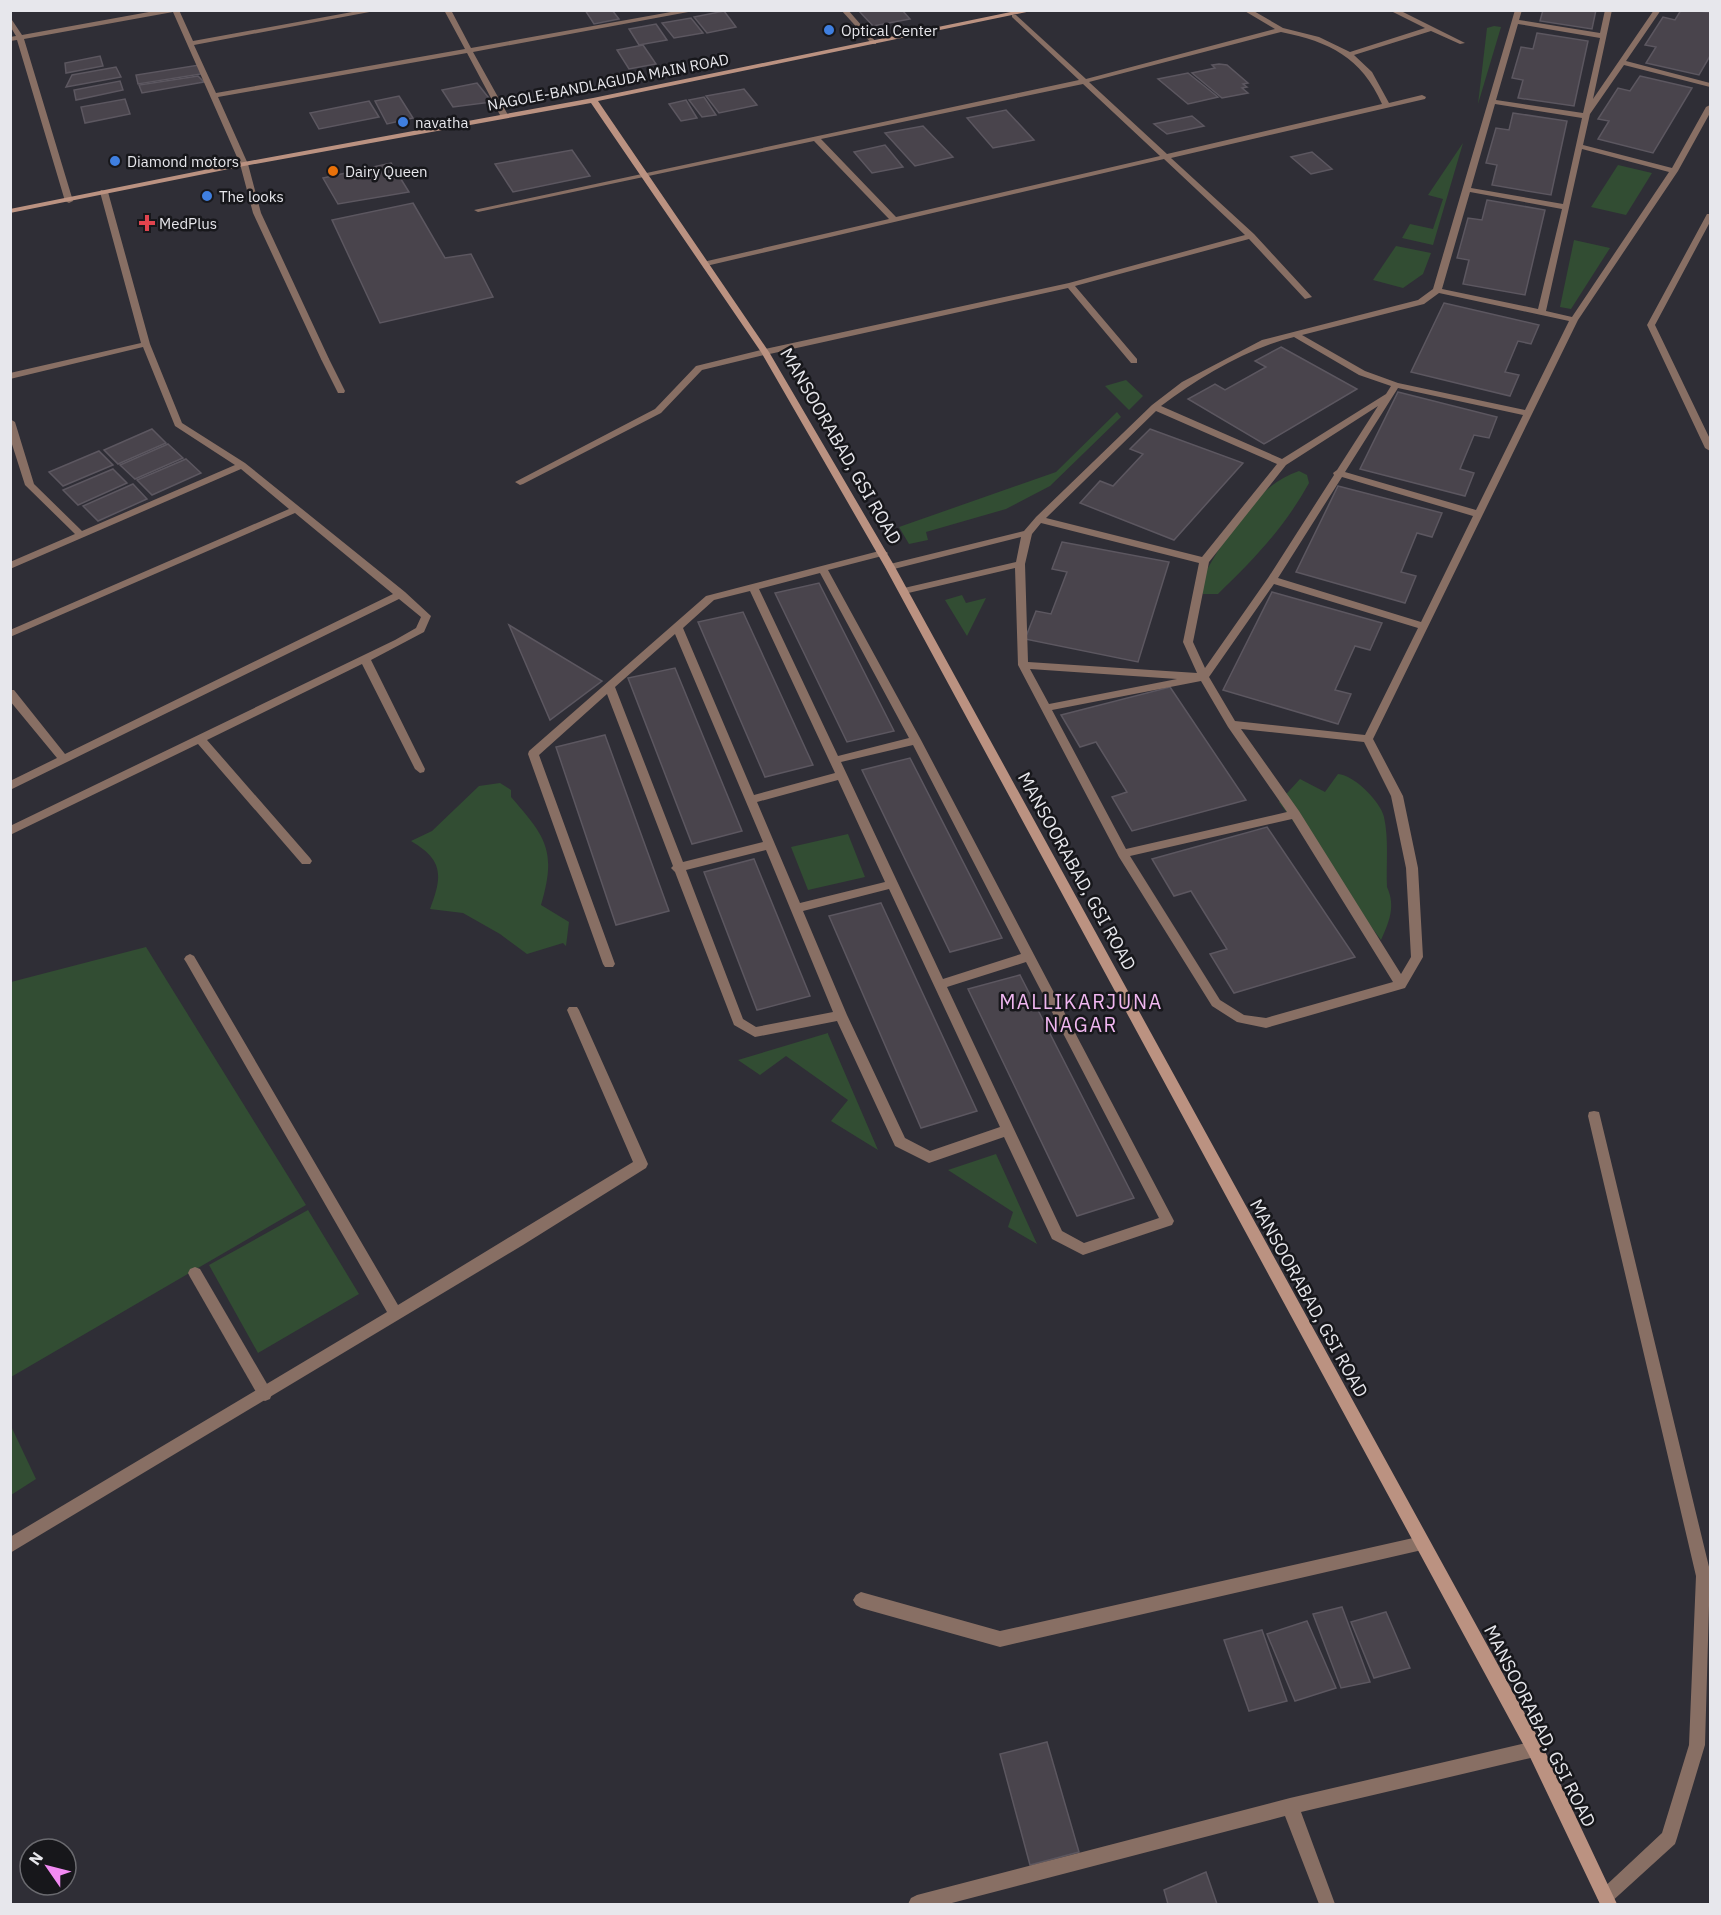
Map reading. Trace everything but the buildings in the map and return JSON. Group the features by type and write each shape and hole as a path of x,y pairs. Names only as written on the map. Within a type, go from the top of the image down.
{"street":[{"path":"10,39 175,10 244,164 257,213 340,391"},
{"path":"190,44 376,10"},
{"path":"447,10 504,115"},
{"path":"214,96 696,10"},
{"path":"844,10 873,43"},
{"name":"NAGOLE-BANDLAGUDA MAIN ROAD","path":"10,211 69,201 244,164 592,100 1014,16 1033,10"},
{"path":"1246,10 1281,30 1303,33 1351,54 1368,68 1379,85 1386,105"},
{"path":"1392,10 1462,43"},
{"path":"1368,739 1397,796 1412,868 1417,957 1401,985 1266,1023 1241,1019 1216,1003 1123,854 1023,665 1020,564 1027,533 1039,519 1155,407 1185,384 1265,342 1421,302 1437,290 1519,10"},
{"path":"1541,314 1609,10"},
{"path":"1585,116 1624,63 1658,10"},
{"path":"1014,16 1251,236 1308,297"},
{"path":"10,19 20,37 69,201"},
{"path":"1516,22 1603,36"},
{"path":"1351,54 1430,29"},
{"path":"478,210 1084,81 1281,30"},
{"path":"1624,63 1710,85"},
{"path":"706,264 1422,97"},
{"name":"MANSOORABAD, GSI ROAD","path":"592,100 645,174 765,352 891,567 1535,1749 1608,1901"},
{"path":"1492,101 1585,116"},
{"path":"1368,739 1574,320 1674,171 1710,107"},
{"path":"815,138 894,220"},
{"path":"1580,146 1674,171"},
{"path":"1466,189 1566,207"},
{"path":"10,831 365,659 420,630 426,616 242,465 178,424 146,344 104,192"},
{"path":"1710,216 1651,325 1710,448"},
{"path":"520,482 658,411 699,368 1070,285 1251,236"},
{"path":"1070,285 1134,361"},
{"path":"1437,290 1574,320"},
{"path":"1294,334 1362,373 1395,388 1527,413"},
{"path":"10,376 146,344"},
{"path":"1395,388 1283,463 1204,561 1188,642 1204,677 1232,724 1295,814 1401,985"},
{"path":"1046,708 1204,677 1272,580 1338,473 1395,388"},
{"path":"1155,407 1283,463"},
{"path":"10,422 30,485 81,535"},
{"path":"10,566 242,465"},
{"path":"1338,473 1478,514"},
{"path":"10,634 294,510"},
{"path":"1039,519 1204,561"},
{"path":"891,567 1027,533"},
{"path":"609,964 533,754 710,598 882,553"},
{"path":"904,591 1020,564"},
{"path":"753,587 1057,1235 1083,1249 1167,1221 916,740 822,568"},
{"path":"1272,580 1423,626"},
{"path":"10,786 401,594"},
{"path":"678,628 841,1015 900,1142 929,1157 1008,1130"},
{"path":"365,659 420,769"},
{"path":"1023,665 1204,677"},
{"path":"610,687 677,868 738,1022 755,1032 841,1015"},
{"path":"10,693 64,760"},
{"path":"1232,724 1368,739"},
{"path":"200,739 306,861"},
{"path":"835,760 916,740"},
{"path":"750,800 842,775"},
{"path":"1123,854 1295,814"},
{"path":"677,868 769,845"},
{"path":"796,908 893,884"},
{"path":"940,985 1028,956"},
{"path":"190,959 396,1314"},
{"path":"10,1546 265,1394 641,1164 573,1010"},
{"path":"1594,1116 1704,1576 1696,1745 1669,1838 1608,1901"},
{"path":"195,1272 265,1394"},
{"path":"861,1600 1000,1639 1422,1543"},
{"path":"917,1905 944,1901 1290,1806 1535,1749"},
{"path":"1290,1806 1327,1905"}],"green space":[{"path":"1501,27 1478,104 1487,28"},
{"path":"1463,143 1433,245 1402,238 1410,224 1433,229 1443,199 1428,195"},
{"path":"1618,165 1652,173 1626,215 1591,207"},
{"path":"1574,240 1610,248 1571,309 1560,307"},
{"path":"1396,246 1431,253 1423,274 1403,288 1373,280"},
{"path":"1126,380 1143,396 1129,410 1105,386"},
{"path":"1117,412 1121,417 1050,486 1006,509 926,532 928,540 909,544 899,527 1056,472"},
{"path":"1299,471 1307,475 1309,483 1279,528 1218,594 1203,594 1199,584 1240,518 1267,490 1282,479"},
{"path":"962,595 966,603 986,598 967,636 945,600"},
{"path":"1338,774 1351,779 1366,790 1384,817 1387,843 1387,887 1391,908 1389,921 1381,940 1279,802 1300,779 1325,792"},
{"path":"500,783 511,790 511,797 533,823 545,846 548,871 541,905 569,922 566,946 563,943 527,954 500,934 463,913 430,909 437,887 437,869 429,855 411,841 432,831 479,786"},
{"path":"848,834 865,877 808,890 791,847"},
{"path":"146,947 306,1205 11,1377 11,982"},
{"path":"828,1033 878,1150 831,1121 848,1100 786,1056 760,1075 738,1060"},
{"path":"996,1154 1037,1244 1008,1227 1013,1212 948,1170"},
{"path":"308,1210 359,1294 258,1353 209,1265"},
{"path":"10,1424 36,1479 11,1495 10,1495"}],"place":[{"name":"Optical Center","path":"829,30"},
{"name":"navatha","path":"403,122"},
{"name":"Diamond motors","path":"115,161"},
{"name":"Dairy Queen","path":"333,171"},
{"name":"The looks","path":"207,196"},
{"name":"MedPlus","path":"147,223"}],"district":[{"name":"MALLIKARJUNA NAGAR","path":"1081,1012"}]}
